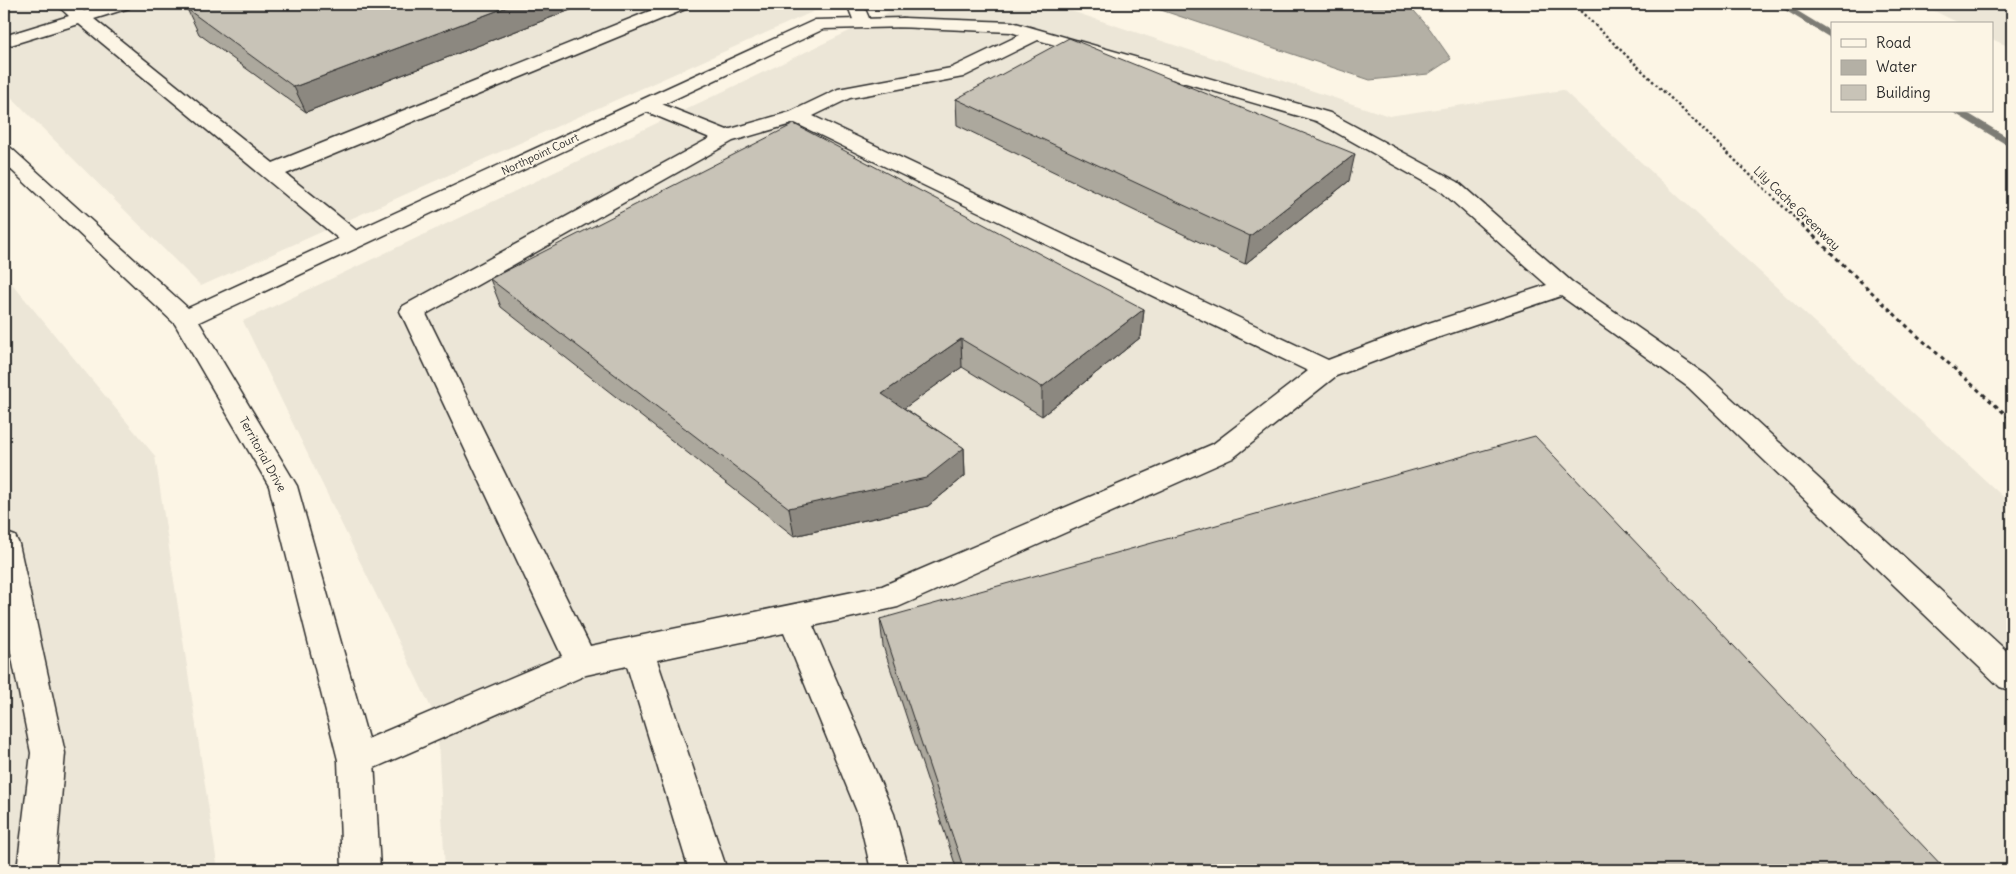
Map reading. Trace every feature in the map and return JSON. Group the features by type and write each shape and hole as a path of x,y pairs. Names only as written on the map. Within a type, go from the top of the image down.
{"street":[{"path":"65,4 354,240"},
{"path":"4,42 123,4"},
{"path":"271,172 682,4"},
{"path":"855,4 862,23"},
{"name":"Northpoint Court","path":"185,319 822,24 903,23 1012,27 1323,117 1450,187 1564,287 1696,381 2012,676"},
{"path":"581,662 412,311 726,137 797,116 845,93 956,74 1037,34"},
{"path":"647,105 726,137"},
{"path":"797,116 1326,370"},
{"name":"Territorial Drive","path":"4,152 185,319 283,486 356,760 361,870"},
{"path":"356,760 581,662 887,598 1223,451 1326,370 1564,287"},
{"path":"4,544 48,753 36,870"},
{"path":"794,618 876,814 890,870"},
{"path":"638,650 708,870"}],"path":[{"name":"Lily Cache Greenway","path":"1573,4 1904,324 2012,420"}],"shaded area":[{"path":"4,4 830,4 201,286 4,90"},
{"path":"906,4 1050,4 1389,116 1563,90 2012,505 2012,870 445,870 437,720 243,321"},
{"path":"1920,4 2012,4 2012,48 1994,40 1994,22 1957,22"},
{"path":"4,274 155,456 218,870 4,870"}],"water":[{"path":"1143,4 1408,4 1430,29 1451,59 1428,74 1370,80"}],"building":[{"path":"203,4 515,4 294,87 187,9"},
{"path":"1069,38 1355,154 1250,236 956,99"},
{"path":"794,124 1144,309 1042,387 961,339 882,394 964,448 926,478 789,508 490,279"},
{"path":"1535,436 1946,870 964,870 880,619"}],"waterway":[{"path":"1780,4 1831,35"},
{"path":"1958,112 2012,145"}]}
